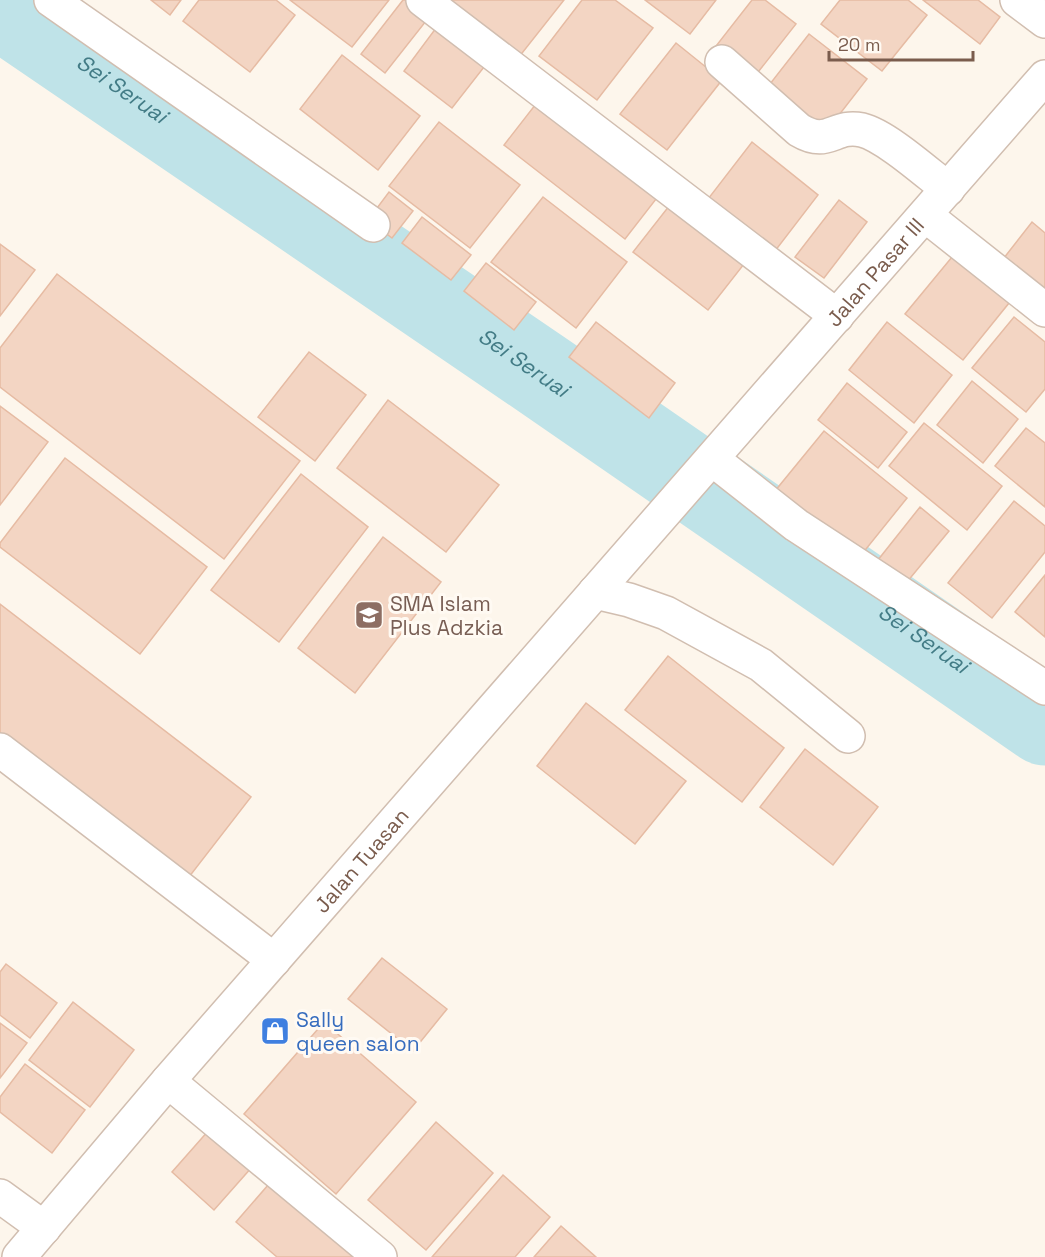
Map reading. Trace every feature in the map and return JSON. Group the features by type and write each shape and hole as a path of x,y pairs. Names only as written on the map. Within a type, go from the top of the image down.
{"street":[{"path":"51,0 372,225"},
{"path":"423,0 837,316"},
{"path":"1017,0 1045,21"},
{"path":"722,62 799,130 811,137 825,137 843,129 862,130 883,140 948,189"},
{"name":"Jalan Pasar III","path":"709,463 1045,77"},
{"path":"925,215 1045,310"},
{"path":"709,463 796,525 1045,688"},
{"name":"Jalan Tuasan","path":"19,1257 168,1081 709,463"},
{"path":"595,592 629,600 666,613 761,665 848,736"},
{"path":"0,750 274,960"},
{"path":"168,1081 380,1257"},
{"path":"0,1196 44,1228"}],"building":[{"path":"151,0 181,0 170,15"},
{"path":"199,0 276,0 295,15 250,72 183,21"},
{"path":"290,0 389,0 352,47"},
{"path":"403,0 408,0 430,16 385,73 361,54"},
{"path":"435,0 564,0 515,62"},
{"path":"582,0 615,0 653,28 597,100 539,56"},
{"path":"645,0 716,0 690,34"},
{"path":"752,0 765,0 796,24 755,76 716,46"},
{"path":"840,0 908,0 927,15 882,71 821,24"},
{"path":"923,0 978,0 1000,17 980,44"},
{"path":"439,24 488,62 452,108 404,71"},
{"path":"809,34 867,79 825,133 766,89"},
{"path":"676,43 722,80 667,150 620,114"},
{"path":"342,55 420,116 378,170 300,109"},
{"path":"539,100 660,194 625,239 504,145"},
{"path":"439,122 520,185 470,248 389,186"},
{"path":"752,142 818,195 775,251 708,199"},
{"path":"389,192 413,211 392,238 368,220"},
{"path":"543,197 627,262 576,328 491,262"},
{"path":"839,200 867,222 824,278 795,257"},
{"path":"673,201 748,259 708,310 633,252"},
{"path":"422,217 471,255 451,280 402,243"},
{"path":"1032,222 1045,233 1045,300 1000,263"},
{"path":"0,244 35,270 0,316"},
{"path":"952,257 1009,303 963,360 905,314"},
{"path":"486,263 536,302 514,330 464,291"},
{"path":"57,274 300,461 224,559 0,387 0,348"},
{"path":"1014,317 1045,342 1045,389 1026,412 972,368"},
{"path":"596,322 675,383 649,418 569,357"},
{"path":"887,322 952,375 914,423 849,370"},
{"path":"309,352 366,395 315,461 258,417"},
{"path":"972,381 1018,419 983,463 937,425"},
{"path":"847,383 907,432 878,468 818,420"},
{"path":"388,400 499,485 446,552 337,468"},
{"path":"0,406 48,442 0,505"},
{"path":"924,423 1002,486 967,530 889,466"},
{"path":"1026,428 1045,443 1045,507 995,466"},
{"path":"824,431 907,498 858,559 775,491"},
{"path":"65,458 207,567 140,654 0,547 0,543"},
{"path":"301,474 368,527 279,642 211,590"},
{"path":"1014,501 1045,526 1045,552 992,618 948,583"},
{"path":"920,507 949,531 902,588 874,565"},
{"name":"SMA Islam Plus Adzkia","path":"383,537 441,582 355,693 298,648"},
{"path":"1045,575 1045,637 1015,612"},
{"path":"0,604 251,797 182,886 0,746"},
{"path":"668,656 784,748 742,802 625,710"},
{"path":"586,703 686,781 635,844 537,766"},
{"path":"805,749 878,807 833,865 760,807"},
{"path":"382,958 447,1009 413,1051 348,999"},
{"path":"6,964 57,1003 30,1038 0,1015 0,972"},
{"path":"73,1002 134,1050 90,1107 29,1060"},
{"path":"324,1022 416,1102 336,1194 244,1114"},
{"path":"0,1023 27,1043 0,1078"},
{"path":"25,1064 85,1110 52,1153 0,1112 0,1097"},
{"path":"436,1122 493,1173 426,1250 368,1200"},
{"path":"209,1130 252,1167 214,1210 172,1172"},
{"path":"503,1175 550,1217 515,1257 432,1257"},
{"path":"275,1177 367,1257 277,1257 236,1222"},
{"path":"561,1226 596,1257 534,1257"}],"waterway":[{"name":"Sei Seruai","path":"0,5 547,378 1045,722"}],"place":[{"name":"SMA Islam Plus Adzkia","path":"369,615"},
{"name":"Sally queen salon","path":"275,1031"}]}
